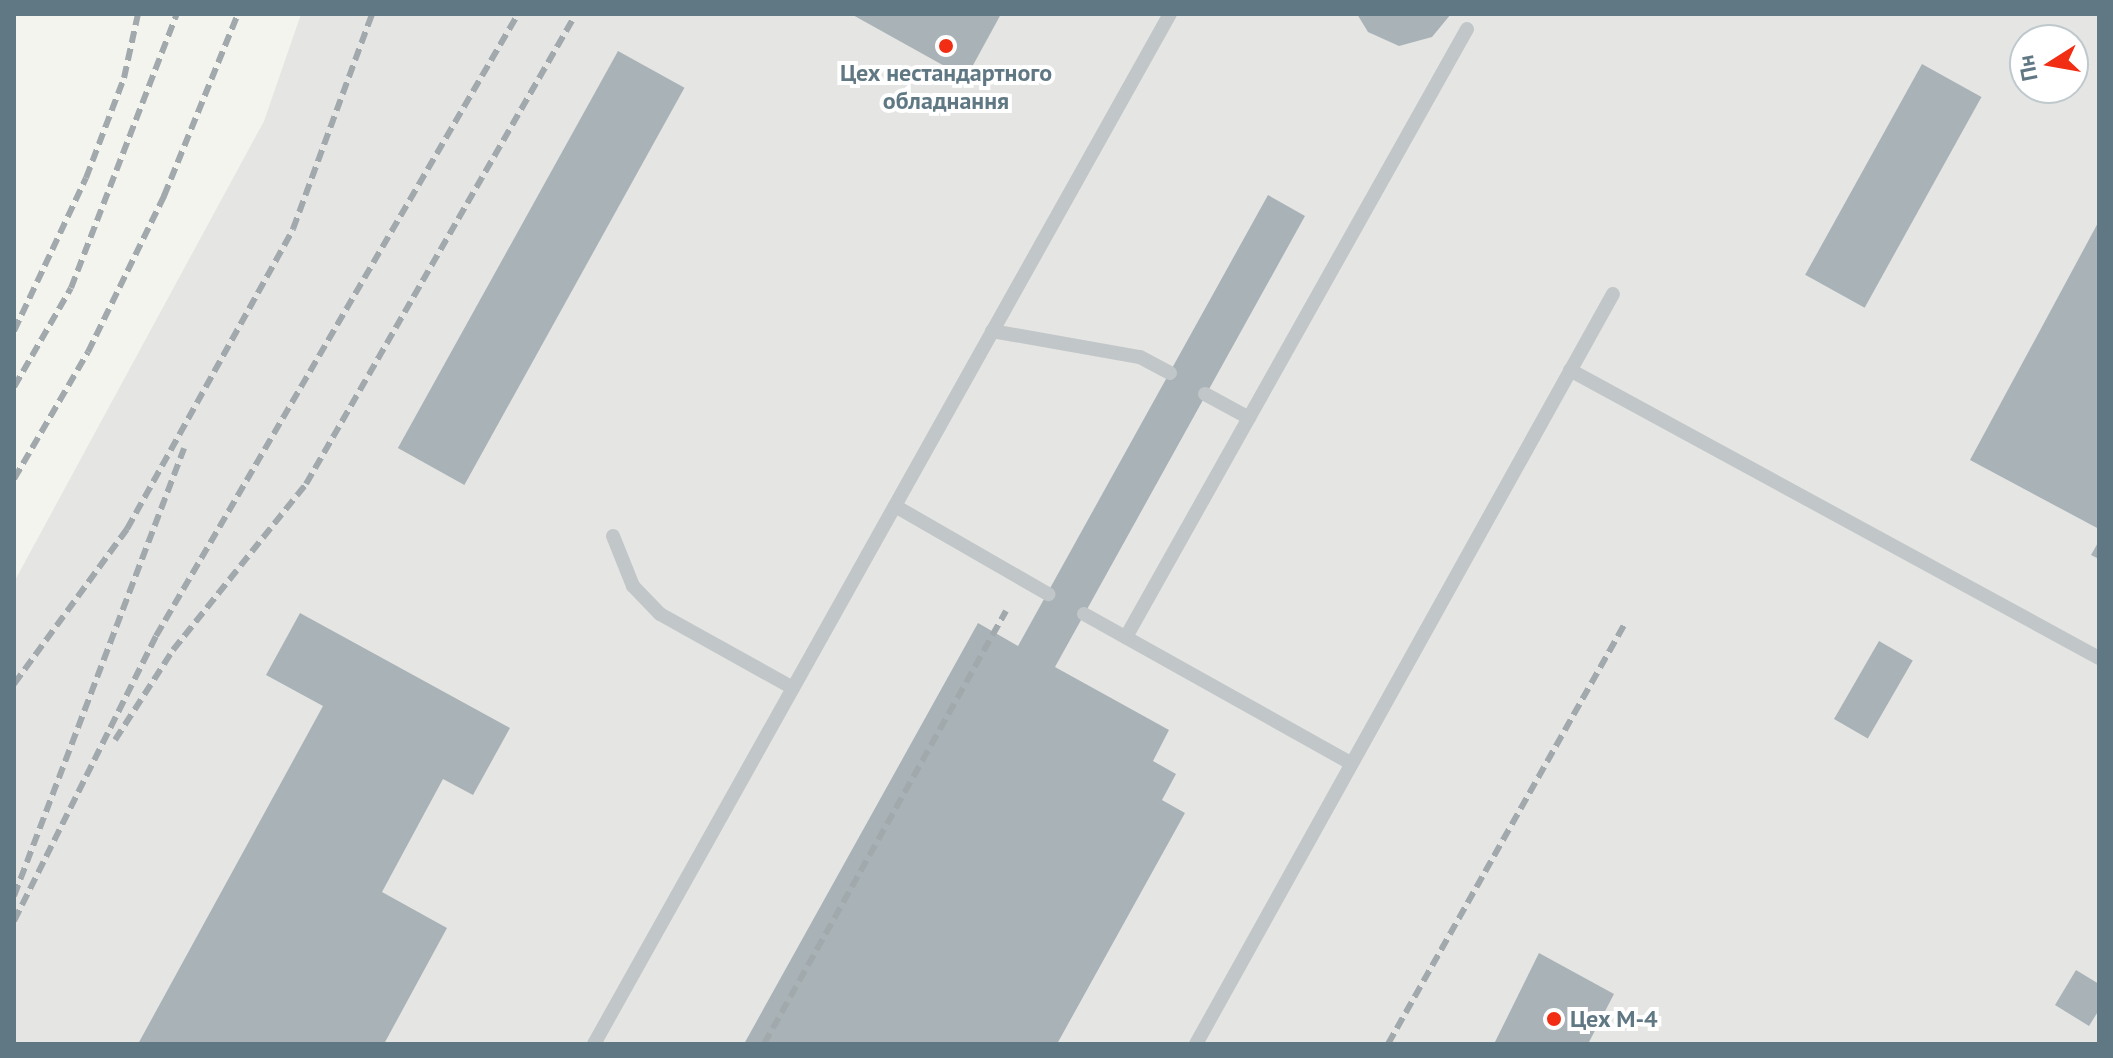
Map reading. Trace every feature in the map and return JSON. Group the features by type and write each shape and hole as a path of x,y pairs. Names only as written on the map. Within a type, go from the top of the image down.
{"lane":[{"path":"594,1044 1170,14"},
{"path":"1126,637 1467,29"},
{"path":"1196,1044 1613,294"},
{"path":"992,331 1140,357 1170,373"},
{"path":"1570,370 2099,658"},
{"path":"1205,394 1249,418"},
{"path":"895,506 1048,594"},
{"path":"613,536 633,586 660,614 793,688"},
{"path":"1084,614 1351,763"}],"shaded area":[{"path":"301,14 2099,14 2099,1044 14,1044 14,582 264,121"}],"building":[{"name":"Цех нестандартного обладнання","path":"851,14 1001,14 966,78"},
{"path":"1357,14 1451,14 1432,37 1399,46 1368,32"},
{"path":"618,51 684,88 464,485 398,448"},
{"path":"1922,64 1981,97 1865,308 1805,275"},
{"path":"1268,195 1305,216 1055,667 1169,730 1153,761 1176,774 1162,800 1185,813 1057,1044 744,1044 978,623 1018,646"},
{"path":"2099,221 2099,529 1970,460"},
{"path":"2099,541 2099,559 2091,555"},
{"path":"300,613 510,728 473,795 443,779 382,892 447,928 384,1044 138,1044 323,706 266,675"},
{"path":"1879,641 1913,660 1868,738 1834,719"},
{"name":"Цех М-4","path":"1539,953 1614,994 1588,1044 1494,1044"},
{"path":"2076,970 2099,984 2099,1010 2089,1026 2055,1005"}],"railway":[{"path":"14,331 86,178 124,78 138,14"},
{"path":"14,387 71,288 177,14"},
{"path":"14,479 88,352 164,196 238,14"},
{"path":"14,684 127,529 293,229 372,14"},
{"path":"14,921 156,636 518,14"},
{"path":"115,740 173,650 306,484 573,19"},
{"path":"14,896 184,448"},
{"path":"764,1044 1006,611"},
{"path":"1388,1044 1626,621"}],"place":[{"name":"Цех нестандартного обладнання","path":"946,46"},
{"name":"Цех М-4","path":"1554,1019"}]}
